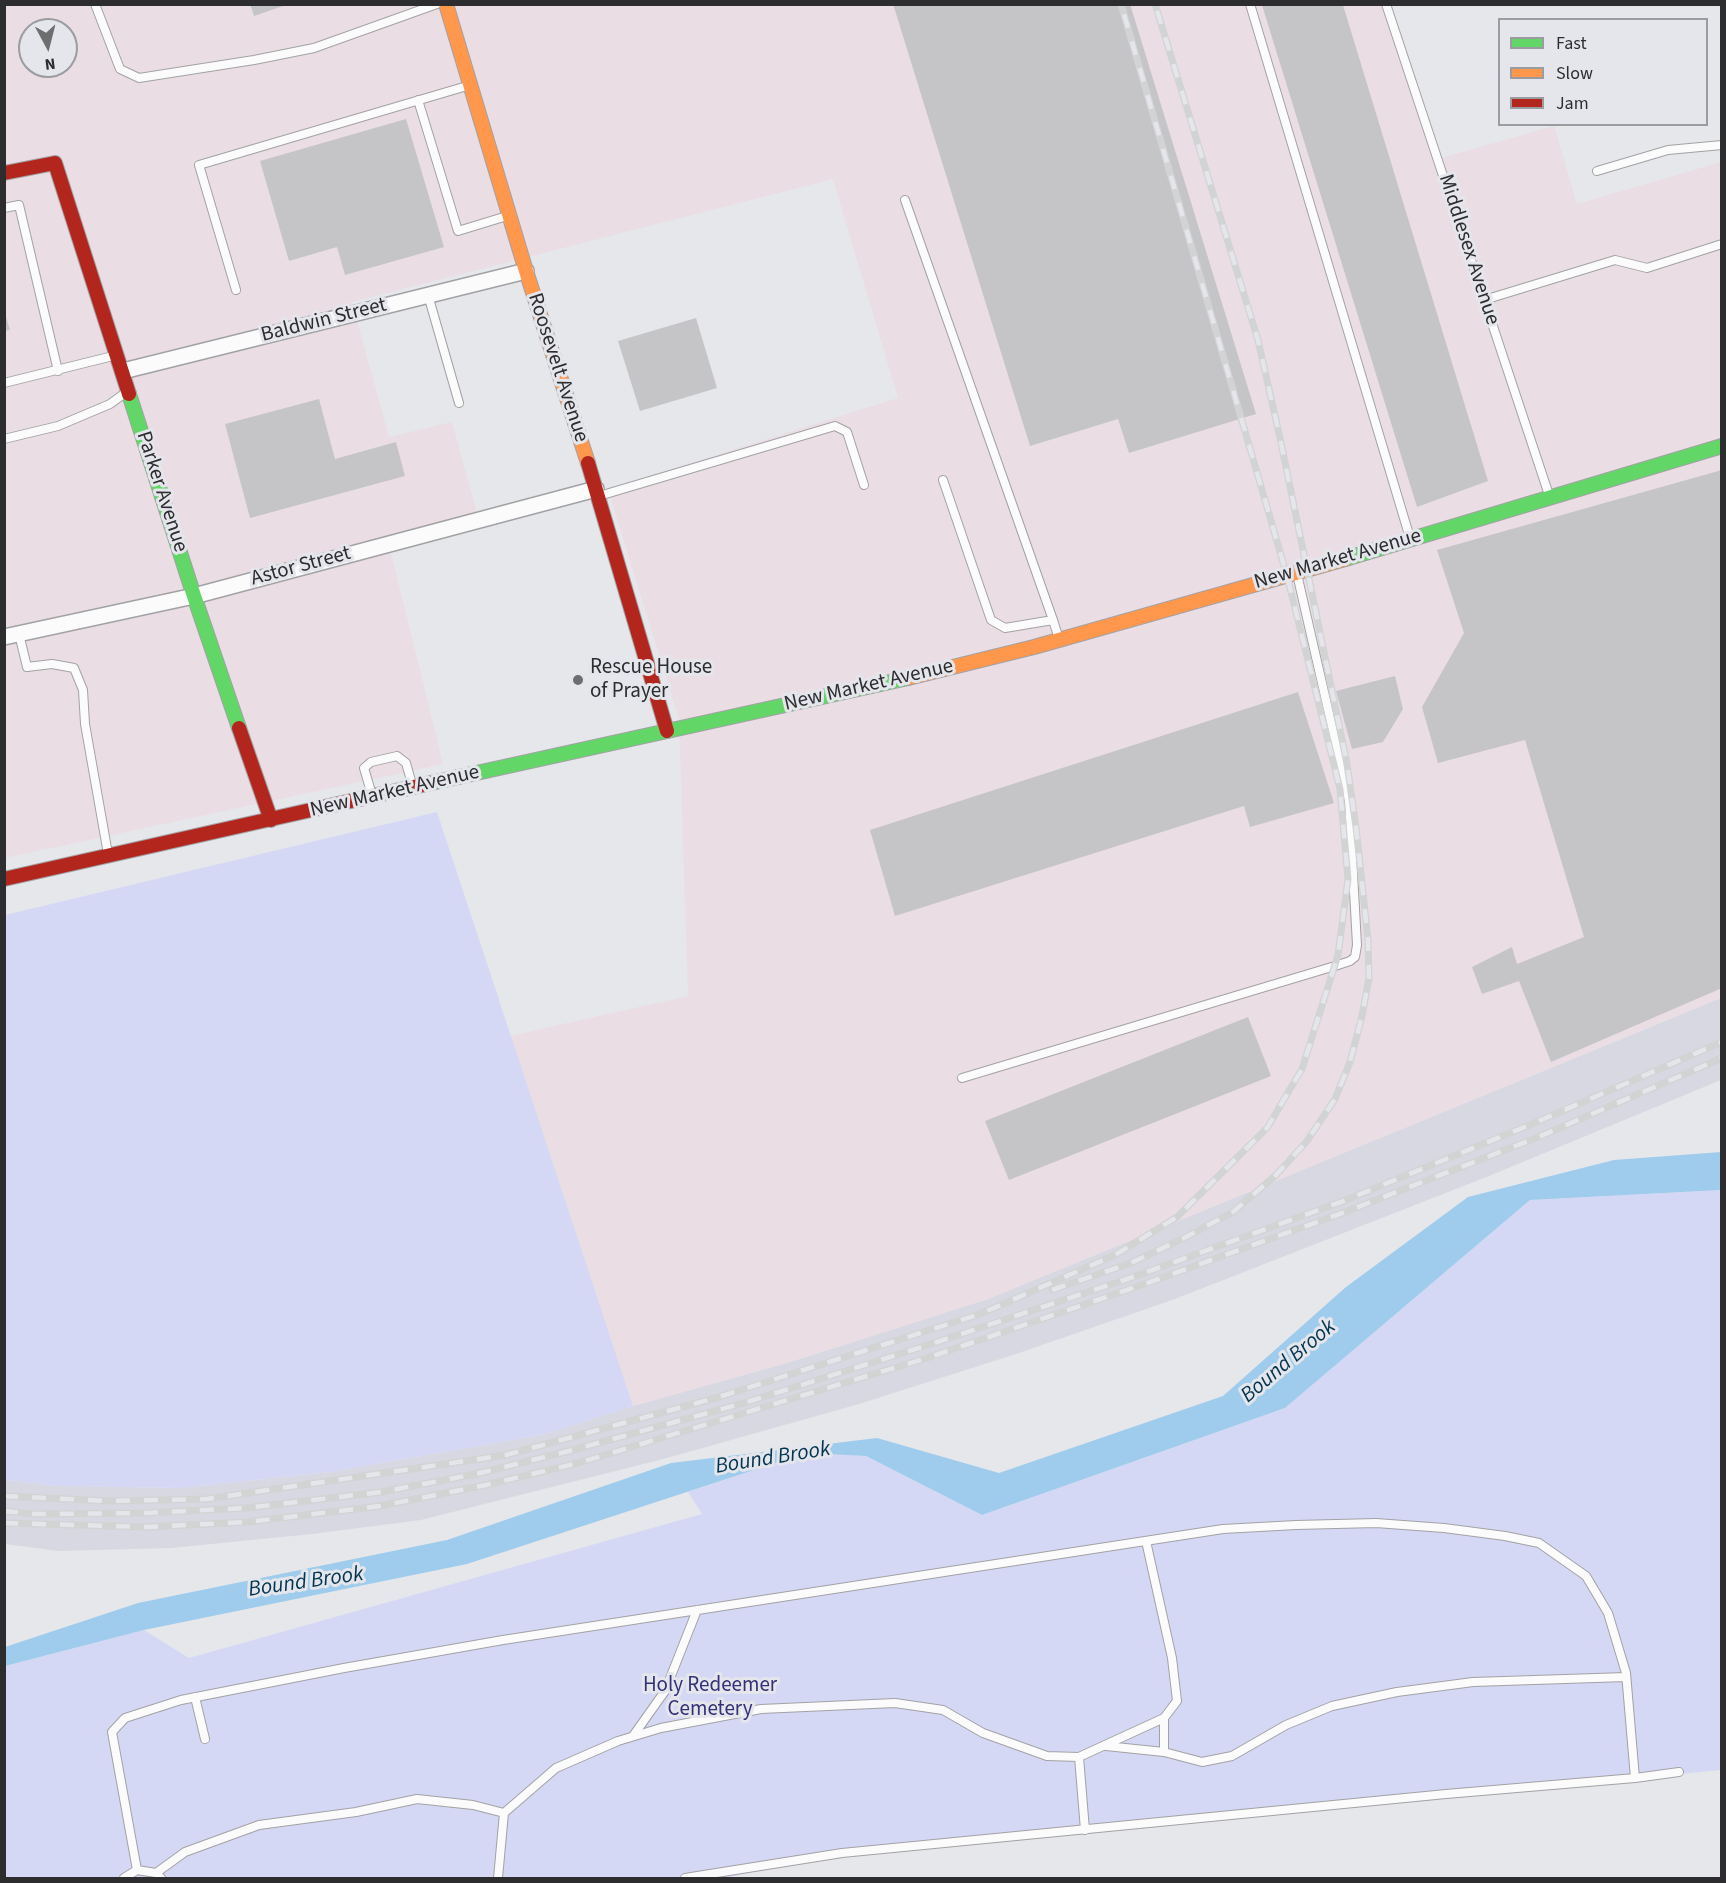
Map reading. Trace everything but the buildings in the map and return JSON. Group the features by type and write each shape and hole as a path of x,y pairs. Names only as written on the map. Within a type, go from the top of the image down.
{"main road":[{"name":"Roosevelt Avenue","path":"446,4 468,85 597,493 667,731"},
{"name":"Parker Avenue","path":"4,173 55,163 194,596 271,820"},
{"name":"New Market Avenue","path":"4,879 412,787 860,690 1060,640 1297,573 1722,446"}],"street":[{"name":"Baldwin Street","path":"123,372 526,271"},
{"name":"Astor Street","path":"12,635 194,596 597,493"}],"lane":[{"path":"95,4 120,69 139,78 314,48 437,4"},
{"path":"1250,4 1410,539"},
{"name":"Middlesex Avenue","path":"1386,4 1549,496"},
{"path":"236,290 199,165 468,85"},
{"path":"418,100 458,231 509,216"},
{"path":"1598,171 1668,150 1722,145"},
{"path":"905,200 1060,640"},
{"path":"4,208 19,205 58,371"},
{"path":"1484,300 1615,260 1647,268 1722,244"},
{"path":"428,295 459,403"},
{"path":"4,383 118,355"},
{"path":"4,439 58,426 110,404 129,391"},
{"path":"597,493 835,426 848,432 864,485"},
{"path":"943,480 991,620 1005,628 1053,620"},
{"path":"962,1078 1335,966 1350,961 1354,957 1357,945 1349,801 1297,573"},
{"path":"12,635 27,668 52,664 74,668 83,690 85,724 109,856"},
{"path":"372,796 364,768 371,762 398,756 406,764 412,787"},
{"path":"137,1870 112,1732 125,1718 195,1697 458,1648 1223,1529 1376,1523 1444,1528 1539,1543 1586,1576 1608,1613 1626,1677 1635,1778"},
{"path":"498,1878 504,1813 556,1768 618,1741 661,1728 761,1708 895,1703 943,1710 983,1733 1047,1756 1079,1757 1164,1718 1177,1701 1176,1690 1172,1658 1146,1541"},
{"path":"633,1736 665,1690 697,1610"},
{"path":"1104,1746 1164,1752 1202,1762 1232,1756 1286,1725 1332,1706 1397,1692 1473,1682 1626,1677"},
{"path":"195,1697 205,1739"},
{"path":"1164,1718 1164,1752"},
{"path":"1079,1757 1085,1830"},
{"path":"685,1878 842,1853 1679,1772"},
{"path":"124,1878 137,1870 159,1876 185,1852 259,1825 347,1813 417,1798 473,1805 504,1813"}],"shaded area":[{"path":"4,5 1389,5 1438,159 1554,126 1577,204 1721,162 1721,998 988,1299 790,1362 633,1406 510,1036 688,996 679,719 608,489 898,398 833,179 352,302 389,437 452,422 479,521 389,545 443,764 5,858"},
{"path":"1721,998 1721,1080 1489,1176 1175,1299 1016,1354 859,1404 667,1458 421,1520 171,1548 58,1551 5,1544 5,1480 57,1486 181,1488 330,1472 542,1435 633,1406 790,1362 988,1299"}],"green space":[{"path":"437,812 633,1406 542,1435 330,1472 181,1488 57,1486 5,1480 5,915"},
{"name":"Holy Redeemer Cemetery","path":"1721,1190 1721,1770 841,1855 723,1878 5,1878 5,1666 144,1630 189,1658 702,1514 688,1492 806,1453 866,1456 982,1515 1285,1408 1530,1200"}],"water":[{"name":"Bound Brook","path":"1721,1152 1721,1190 1530,1200 1285,1408 982,1515 866,1456 806,1453 467,1564 144,1630 5,1666 5,1647 138,1603 447,1540 671,1463 877,1438 999,1473 1223,1396 1346,1287 1468,1197 1614,1160"}],"railway":[{"path":"4,1496 108,1501 207,1499 506,1455 719,1397 980,1314 1115,1255 1177,1217 1267,1128 1302,1069 1338,955 1348,879 1340,789 1287,576 1121,4"},
{"path":"1052,1290 1131,1263 1182,1239 1233,1212 1276,1175 1307,1141 1335,1099 1350,1062 1369,978 1368,940 1347,764 1280,438 1258,340 1155,4"},
{"path":"4,1511 35,1514 145,1513 246,1508 381,1492 476,1474 569,1451 744,1403 1133,1277 1341,1202 1532,1124 1722,1042"},
{"path":"4,1523 146,1527 248,1522 380,1506 486,1485 578,1463 927,1358 1136,1287 1345,1212 1536,1138 1722,1058"}],"traffic: fast":[{"path":"129,394 239,728"},
{"path":"1345,559 1722,446"},
{"path":"431,783 908,678"}],"traffic: slow":[{"path":"446,4 526,271 588,463"},
{"path":"908,678 1034,647 1345,559"}],"traffic: jam":[{"path":"4,173 55,163 129,394"},
{"path":"588,463 667,731"},
{"path":"239,728 271,820"},
{"path":"4,879 431,783"}],"place":[{"name":"Rescue House of Prayer","path":"578,680"}]}
